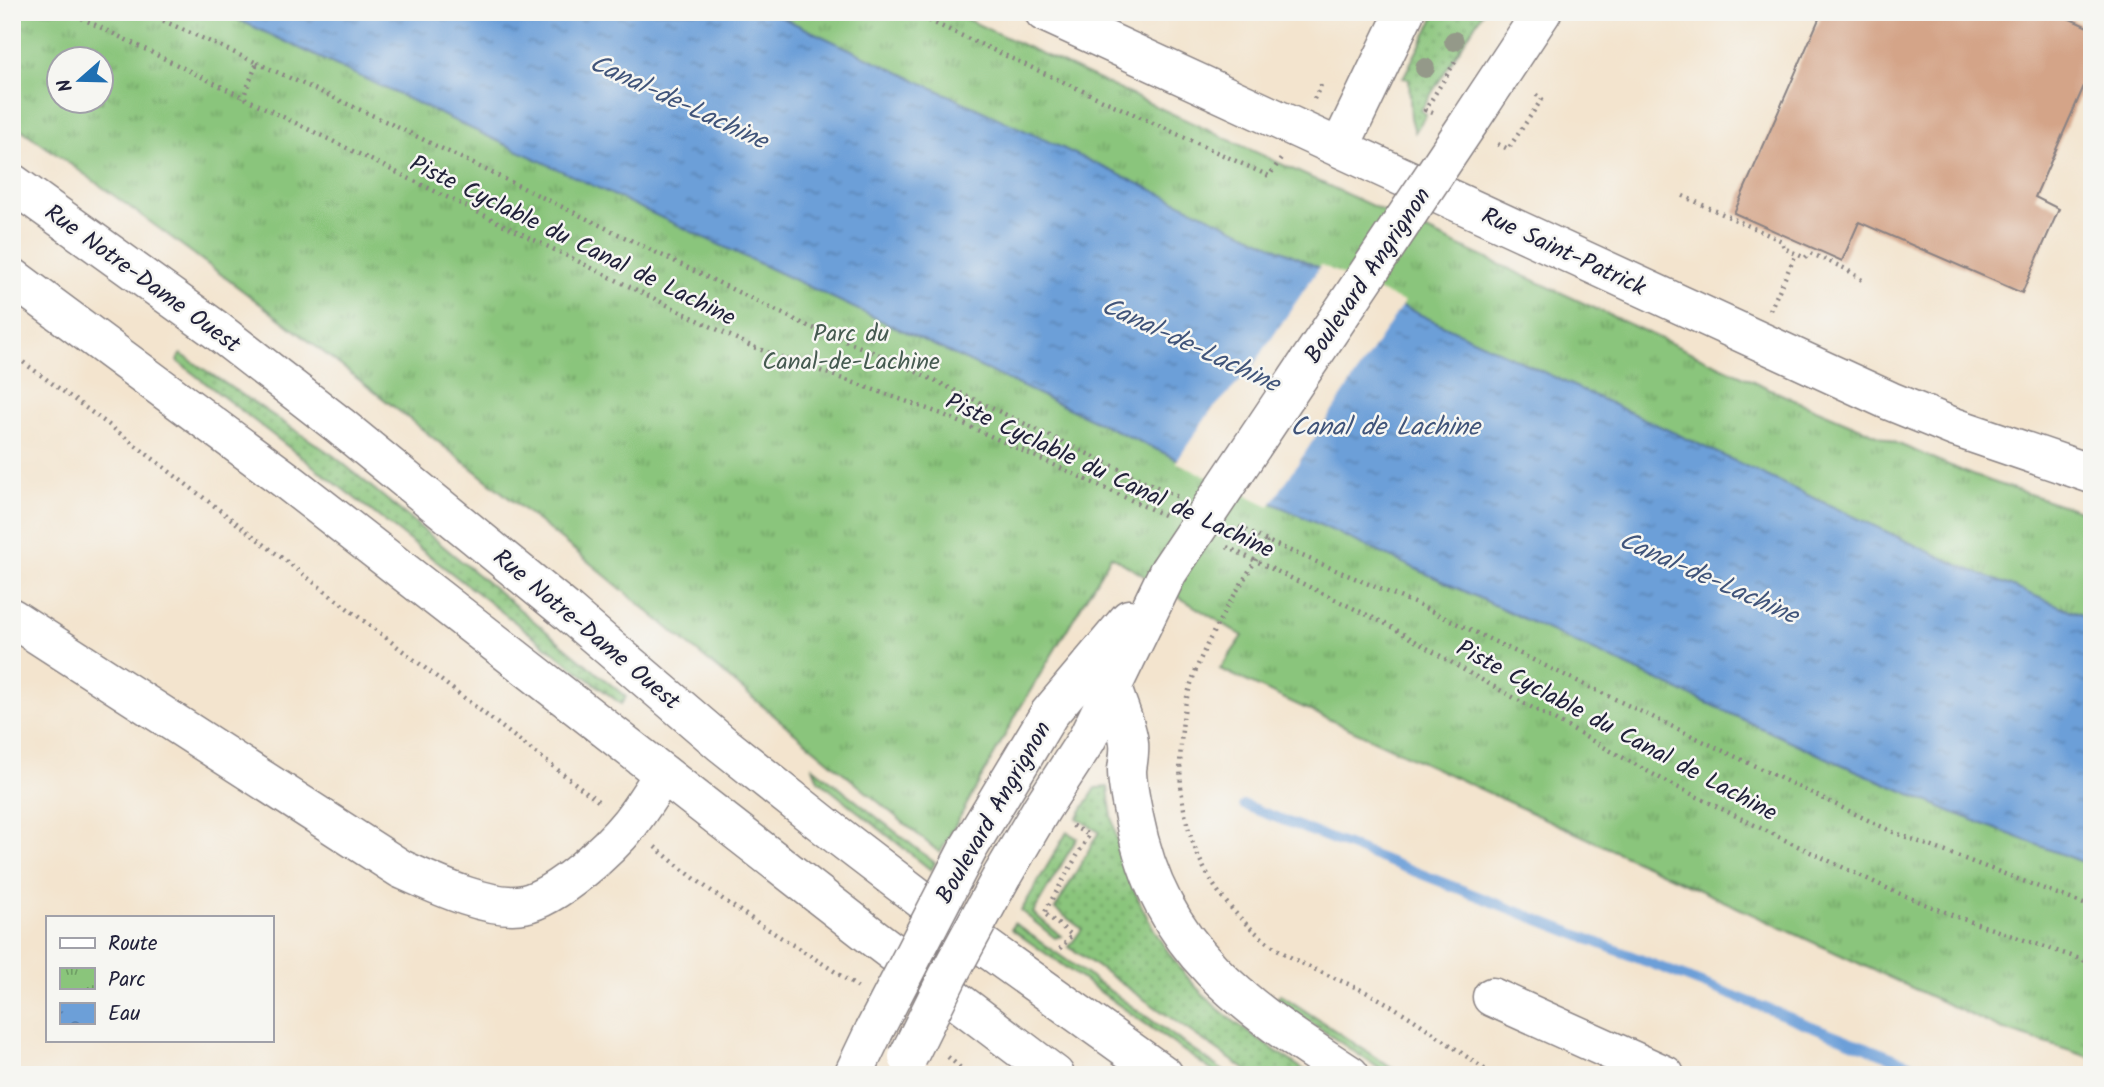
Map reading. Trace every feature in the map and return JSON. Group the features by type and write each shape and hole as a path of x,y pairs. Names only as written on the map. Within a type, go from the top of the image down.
{"main road":[{"name":"Rue Saint-Patrick","path":"1044,12 1890,401 1954,427 2092,474"},
{"path":"1340,147 1405,12"},
{"name":"Boulevard Angrignon","path":"853,1075 968,849 1049,714 1168,572 1542,12"},
{"name":"Rue Notre-Dame Ouest","path":"12,183 215,329 330,418 516,569 721,743 828,828 956,926 1164,1075"},
{"path":"12,276 286,480 884,946 1055,1075"},
{"name":"Boulevard Angrignon","path":"915,1061 948,975 1002,876 1087,739 1168,572"},
{"path":"12,618 401,869 470,897 523,905 540,899 567,883 628,825 663,774"},
{"path":"1112,687 1129,743 1129,789 1140,846 1163,905 1178,930 1215,974 1256,1012 1350,1075"},
{"path":"1492,997 1665,1075"}],"path":[{"name":"Piste Cyclable du Canal de Lachine","path":"69,12 753,347 942,414 1168,517"},
{"path":"144,12 387,122 810,327 885,356 1180,498"},
{"path":"910,12 1269,176 1274,172 1323,82"},
{"path":"243,98 257,63"},
{"path":"1535,94 1542,99"},
{"path":"1683,195 1782,241 1784,248 1796,254 1805,258 1810,253 1846,269 1862,281"},
{"path":"1769,313 1796,254"},
{"path":"12,354 130,441 611,811"},
{"path":"1229,523 1416,604 1893,832 2092,907"},
{"path":"1267,541 1200,661 1189,688 1183,716 1180,789 1185,819 1202,867 1230,906 1270,944 1399,1010 1493,1075"},
{"name":"Piste Cyclable du Canal de Lachine","path":"1218,543 1388,625 1669,783 1787,841 1893,891 1957,917 2092,963"},
{"path":"1060,949 1072,935 1044,913 1089,835 1079,830"},
{"path":"647,841 727,902 824,962 865,993"},
{"path":"915,1061 969,1075"}],"green space":[{"name":"Parc du Canal-de-Lachine","path":"12,12 951,12 1792,399 1972,475 2092,515 2092,1058 2001,1029 1220,669 1243,636 1111,556 1020,708 940,853 579,554 440,443 85,174 12,123"},
{"path":"1437,12 1483,12 1421,110 1426,115 1415,132 1411,118 1409,79 1403,78"},
{"path":"181,354 334,456 626,697 621,704 177,361"},
{"path":"813,767 935,863 931,870 818,780"},
{"path":"1108,787 1119,848 1129,877 1157,934 1174,960 1193,984 1226,1016 1312,1075 1253,1075 1069,947 1082,929 1055,909 1099,832 1077,818 1096,788"},
{"path":"1067,832 1077,838 1033,913 1061,936 1055,938 1021,911"},
{"path":"1014,923 1229,1075 1218,1075 1011,929"},
{"path":"1280,994 1402,1075 1389,1075 1277,1000"}],"water":[{"name":"Canal de Lachine","path":"222,12 770,12 1956,564 2092,619 2092,866 1952,812 1820,755 1179,460"}],"pier":[{"path":"1321,265 1404,302 1270,506 1176,462 1210,412 1249,372"}],"building":[{"path":"1822,12 2055,12 2092,29 2092,68 2035,197 2059,209 2022,293 1859,222 1842,261 1734,213"}],"waterway":[{"path":"1244,805 1937,1075"}],"water label":[{"name":"Canal-de-Lachine","path":"679,101"},
{"name":"Canal-de-Lachine","path":"1191,344"},
{"name":"Canal-de-Lachine","path":"1709,577"}]}
